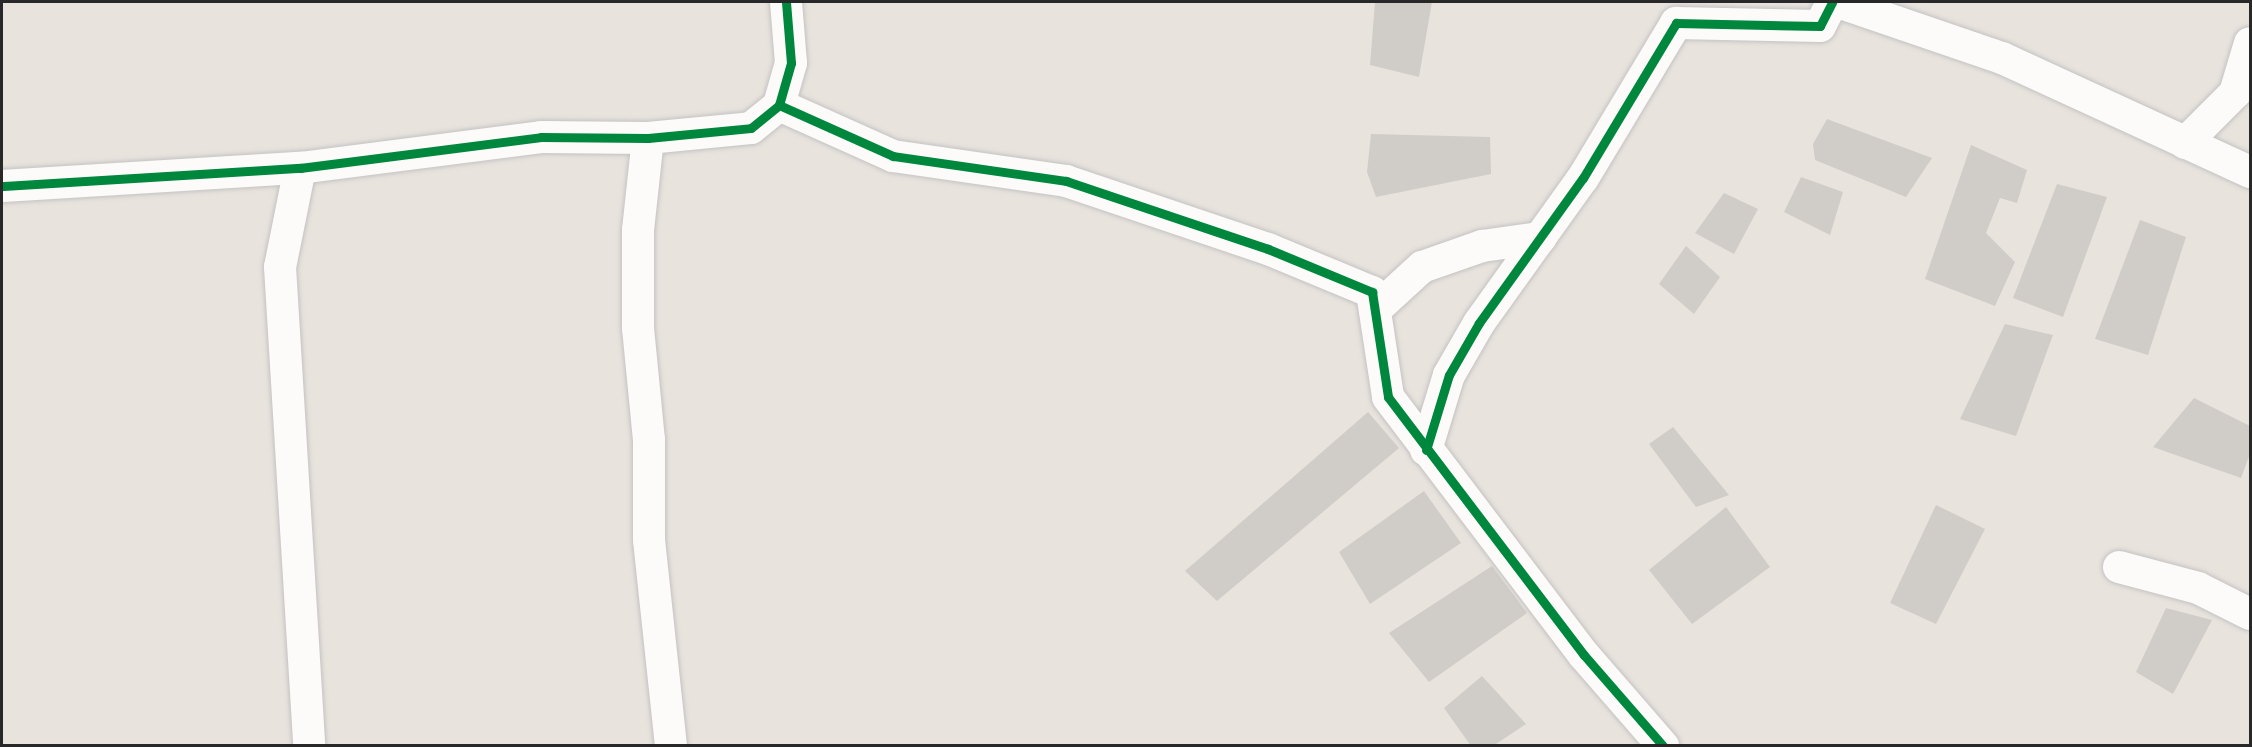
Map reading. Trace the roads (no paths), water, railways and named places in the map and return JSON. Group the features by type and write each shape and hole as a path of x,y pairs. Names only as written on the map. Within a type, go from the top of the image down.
{"street":[{"path":"2,186 300,168 541,137 648,138 751,128 779,105 791,63 786,2"},
{"path":"1426,450 1449,375 1540,238 1676,22 1820,26 1832,2"},
{"path":"1838,2 2002,58 2250,172"},
{"path":"2185,142 2235,93 2250,43"},
{"path":"779,105 893,156 1066,181 1257,245 1372,292 1388,397 1426,450 1584,655 1663,746"},
{"path":"648,138 638,230 638,328 648,440 649,540 671,746"},
{"path":"300,168 280,267 309,746"},
{"path":"1375,310 1422,267 1482,246 1540,238"},
{"path":"2119,567 2198,588 2250,614"}]}
